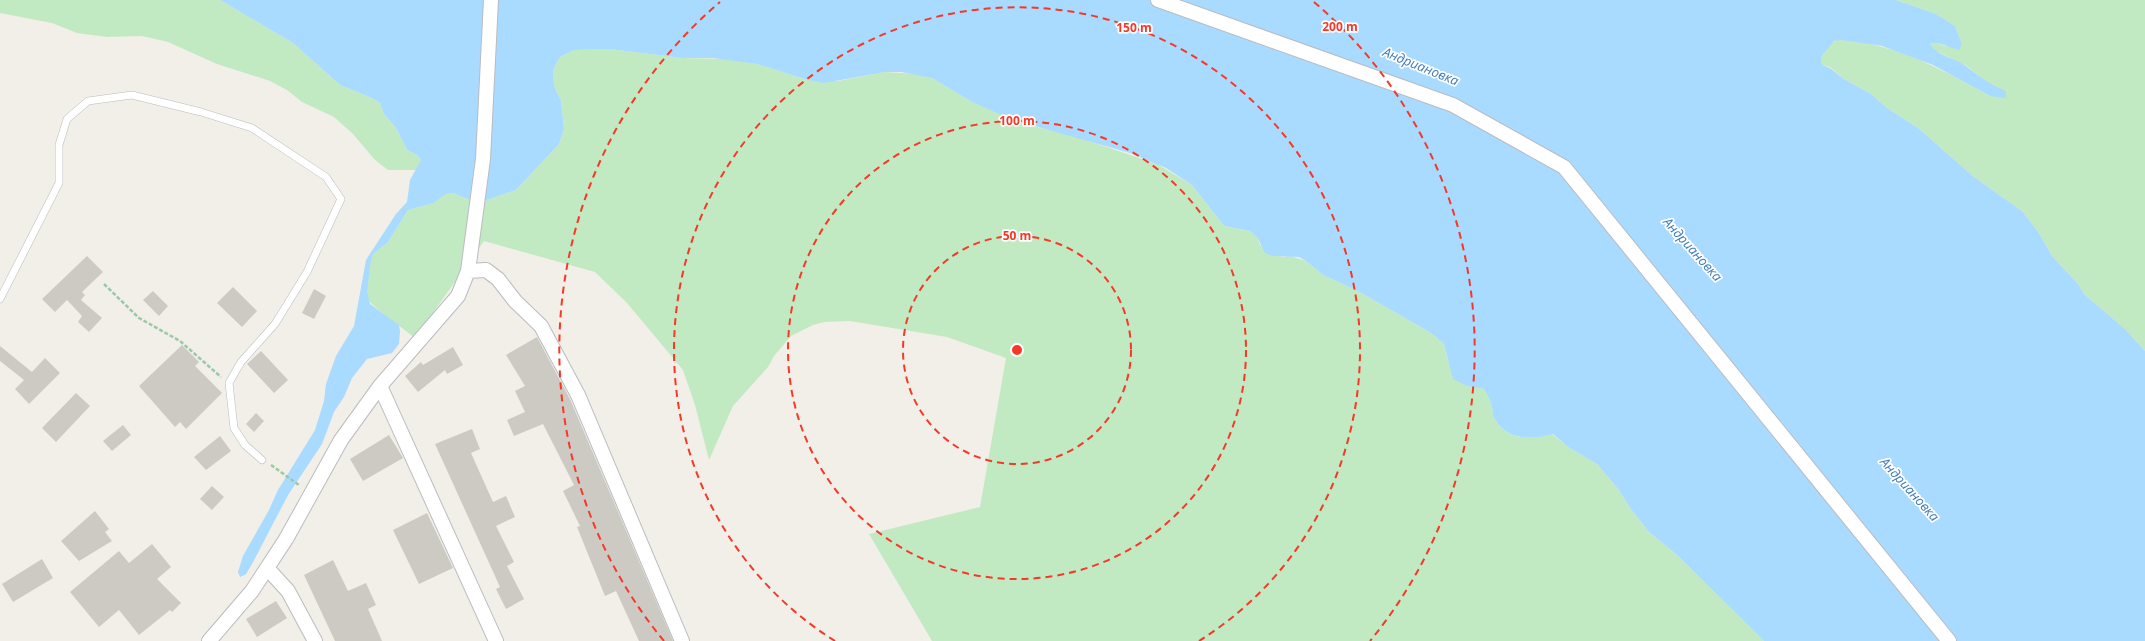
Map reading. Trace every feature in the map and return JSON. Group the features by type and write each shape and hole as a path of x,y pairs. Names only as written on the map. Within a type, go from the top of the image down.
{"street":[{"path":"209,641 252,591 286,539 341,440 380,386 458,296 468,271 483,159 492,0"},
{"path":"1158,0 1453,105 1564,167 1949,641"},
{"path":"468,271 486,270 498,279 515,301 541,326 578,395 682,641"},
{"path":"380,386 496,641"},
{"path":"267,568 288,591 315,641"}],"lane":[{"path":"0,299 58,183 59,145 67,119 88,101 132,95 201,112 252,128 326,176 341,199 307,272 275,324 241,362 229,383 234,428 245,445 262,460"}],"path":[{"path":"104,284 139,318 180,341 229,383"},
{"path":"280,470 300,486"}],"green space":[{"path":"0,0 220,0 293,43 340,85 372,98 380,103 384,114 396,128 407,150 417,155 421,160 416,170 388,170 375,160 353,134 334,117 302,102 287,90 270,81 217,64 168,42 142,36 107,37 77,33 52,23 0,13"},
{"path":"1896,0 2145,0 2145,351 2126,330 2084,294 2078,284 2052,256 2039,233 2022,211 1974,177 1918,128 1887,108 1871,94 1844,79 1830,67 1822,65 1821,57 1835,41 1845,40 1874,45 1909,56 1942,70 1990,96 1989,84 1967,66 1934,50 1930,43 1938,43 1945,46 1962,44 1955,26 1934,13"},
{"path":"609,49 683,58 727,59 757,64 808,80 838,81 885,72 917,74 932,78 972,102 1028,125 1071,135 1157,164 1192,185 1224,226 1250,231 1257,237 1260,245 1282,257 1290,256 1306,261 1323,275 1358,291 1431,333 1444,344 1448,360 1467,386 1484,389 1491,403 1494,418 1499,426 1513,435 1520,437 1528,438 1552,434 1568,447 1597,464 1619,490 1630,508 1649,532 1677,555 1764,641 932,641 869,534 980,507 1006,358 947,337 850,321 824,322 813,325 791,336 774,356 768,367 733,406 709,460 695,405 683,370 627,303 595,272 484,241 415,338 367,298 366,289 373,254 388,242 408,210 432,203 446,194 453,193 478,203 516,190 559,144 564,129 561,101 554,86 553,70 560,57 574,50"}],"water":[{"name":"Андриановка","path":"220,0 1896,0 1934,13 1955,26 1962,44 1959,50 1938,43 1930,43 1933,48 1962,63 1989,83 2006,91 2006,98 1990,96 1933,65 1882,46 1841,40 1834,41 1821,57 1822,65 1830,68 1844,79 1871,94 1887,108 1918,128 1974,177 2022,211 2039,233 2052,256 2078,284 2084,294 2126,330 2145,351 2145,641 1764,641 1677,555 1649,532 1630,508 1619,490 1597,464 1568,447 1553,434 1528,438 1513,435 1506,431 1499,426 1494,418 1491,403 1484,389 1467,386 1453,379 1444,344 1431,333 1358,291 1323,275 1299,257 1273,256 1265,253 1257,237 1250,231 1224,226 1192,185 1166,168 1130,153 1013,120 972,102 932,78 901,72 885,72 824,83 808,80 757,64 713,58 683,58 609,49 574,50 560,57 553,70 554,86 561,101 564,129 559,144 516,190 478,203 453,193 446,194 433,203 408,210 388,242 373,254 367,292 370,304 399,325 399,344 392,353 367,359 352,378 344,397 334,412 322,444 288,495 246,574 240,577 238,572 243,556 269,510 278,490 315,430 324,401 326,384 336,356 354,326 366,260 396,214 407,202 410,180 421,160 417,155 407,150 396,128 384,114 380,103 372,98 340,85 293,43"}],"building":[{"path":"87,256 103,272 82,292 85,295 81,300 102,318 89,332 78,322 82,316 67,300 55,312 42,299"},
{"path":"233,287 257,311 242,327 217,303"},
{"path":"314,289 326,296 314,319 302,313"},
{"path":"153,291 168,306 159,316 143,300"},
{"path":"537,337 570,399 673,641 639,641 616,591 605,596 577,527 580,526 563,491 574,485 543,424 514,436 507,420 525,412 515,391 525,386 506,355"},
{"path":"182,345 199,362 195,366 222,393 186,429 180,422 175,427 139,386"},
{"path":"0,346 32,372 45,358 60,373 29,404 15,389 24,380 0,361"},
{"path":"453,347 463,365 447,374 445,370 418,392 405,376 421,362 423,365"},
{"path":"261,351 288,380 274,393 247,364"},
{"path":"76,393 90,406 56,442 42,428"},
{"path":"256,413 264,421 254,432 246,424"},
{"path":"123,425 131,435 112,451 103,441"},
{"path":"472,429 480,449 471,453 493,502 506,496 515,517 496,526 514,562 507,566 524,599 506,609 496,589 500,587 435,444"},
{"path":"389,435 403,458 363,481 350,459"},
{"path":"220,436 231,451 206,470 194,457"},
{"path":"212,486 224,497 212,510 200,499"},
{"path":"95,511 109,529 105,532 112,541 79,561 61,541"},
{"path":"427,513 453,568 419,584 393,530"},
{"path":"152,544 171,567 157,579 181,603 172,612 170,610 139,635 119,610 99,627 70,592 119,551 129,563"},
{"path":"42,559 53,578 13,602 2,584"},
{"path":"333,560 348,591 366,583 376,605 368,609 382,641 335,641 304,575"},
{"path":"276,601 287,618 257,637 246,619"}]}
